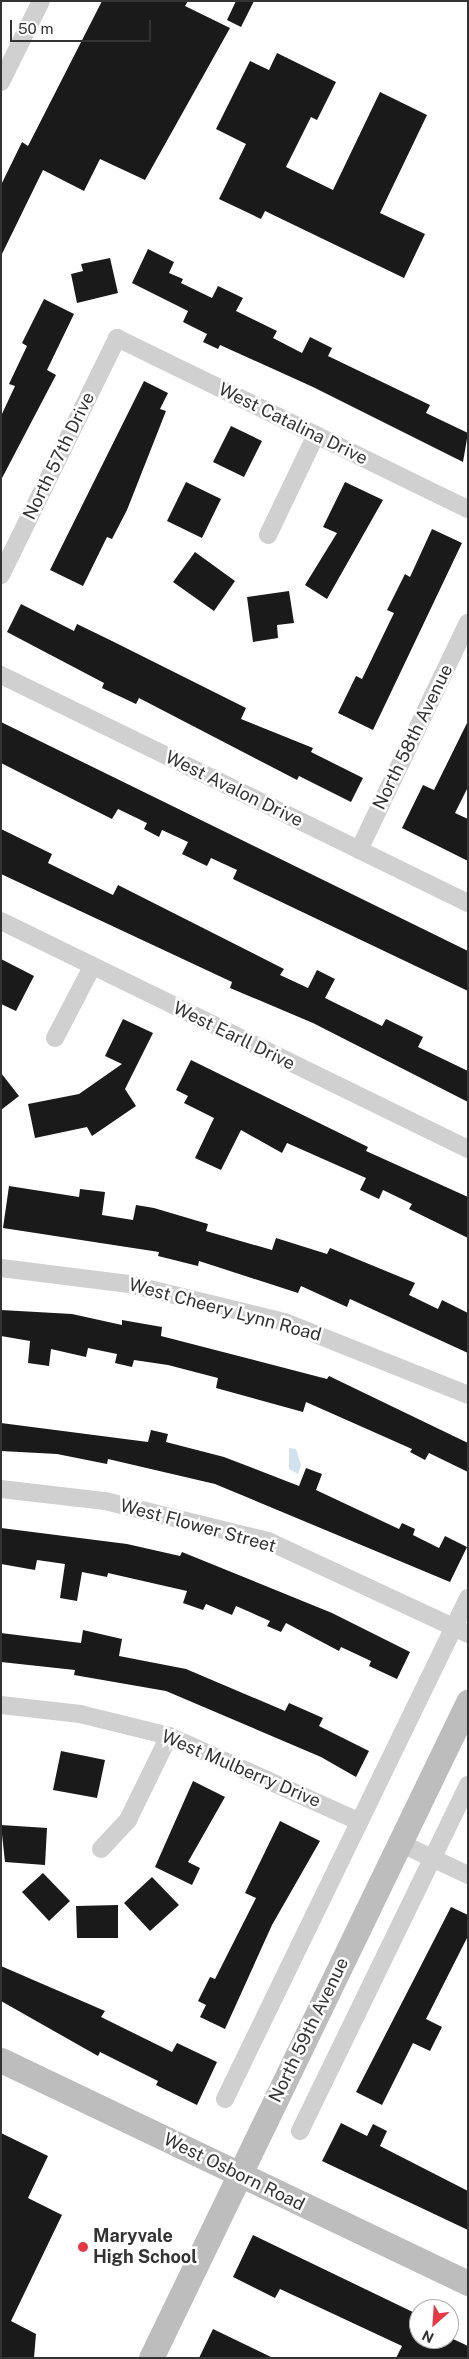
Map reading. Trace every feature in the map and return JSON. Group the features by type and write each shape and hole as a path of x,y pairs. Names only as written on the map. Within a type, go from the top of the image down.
{"main road":[{"name":"North 59th Avenue","path":"151,2358 468,1702"},
{"name":"West Osborn Road","path":"1,2060 238,2175 468,2283"}],"street":[{"path":"1,82 8,49 41,1"},
{"name":"West Catalina Drive","path":"117,338 468,509"},
{"name":"North 57th Drive","path":"1,575 117,338"},
{"path":"268,534 316,435"},
{"name":"North 58th Avenue","path":"359,850 468,623"},
{"name":"West Avalon Drive","path":"1,675 468,903"},
{"name":"West Earll Drive","path":"1,920 92,967 468,1149"},
{"path":"55,1038 92,967"},
{"name":"West Cheery Lynn Road","path":"1,1268 129,1284 285,1322 468,1395"},
{"name":"West Flower Street","path":"1,1489 105,1501 268,1541 461,1631"},
{"path":"225,2099 360,1822 461,1631 468,1598"},
{"name":"West Mulberry Drive","path":"1,1705 80,1714 169,1736 360,1822"},
{"path":"101,1849 128,1820 169,1736"},
{"name":"North 59th Avenue","path":"300,2131 468,1785"},
{"path":"400,1843 468,1875"}],"water":[{"path":"289,1448 296,1449 301,1465 298,1474 289,1469"}],"building":[{"path":"102,1 188,1 185,6 230,28 145,180 100,159 84,191 43,170 1,256 1,185 22,142 28,146"},
{"path":"236,1 254,1 241,27 227,20"},
{"path":"277,53 336,82 317,120 311,117 286,167 333,190 380,92 427,115 380,213 425,234 404,278 265,211 261,219 219,199 246,144 216,129 250,61 269,70"},
{"path":"148,249 174,262 169,273 183,279 181,283 212,298 218,286 243,298 236,311 277,331 273,338 302,353 310,337 332,348 328,356 430,405 426,413 468,433 463,462 313,387 220,345 218,349 203,342 207,334 183,322 188,311 132,283"},
{"path":"110,258 118,293 77,303 71,274 83,271 81,264"},
{"path":"44,299 74,314 47,370 56,375 1,480 1,416 15,386 9,384 27,346 22,343"},
{"path":"144,381 168,393 160,409 166,411 127,510 112,539 107,537 83,586 50,570"},
{"path":"231,426 262,441 244,477 213,462"},
{"path":"186,482 221,499 202,538 167,521"},
{"path":"345,482 383,500 327,599 305,585 337,533 323,527"},
{"path":"432,529 462,543 373,730 338,713 356,676 362,679 394,613 387,610 405,574 410,577"},
{"path":"195,552 235,581 214,611 173,582"},
{"path":"289,591 294,623 277,625 278,638 253,642 247,597"},
{"path":"21,604 74,631 77,624 246,708 241,719 313,748 311,752 363,778 351,802 299,776 297,780 139,698 136,704 102,688 104,683 7,632"},
{"path":"468,721 468,787 455,813 468,819 468,861 402,828 423,785 434,790"},
{"path":"1,722 468,951 468,991 233,879 237,870 211,858 207,866 182,854 188,842 162,830 159,837 144,829 147,823 118,809 112,819 1,763"},
{"path":"1,829 52,854 48,863 113,895 118,885 284,969 280,975 308,988 317,970 335,979 325,998 382,1026 386,1019 423,1037 418,1047 468,1071 468,1102 313,1023 230,988 232,982 1,874"},
{"path":"1,959 34,976 16,1011 1,1004"},
{"path":"123,1019 153,1033 125,1089 136,1106 92,1136 87,1127 35,1138 28,1104 79,1094 122,1064 105,1056"},
{"path":"191,1060 368,1147 366,1151 468,1197 468,1238 409,1209 412,1204 383,1190 379,1199 360,1190 366,1178 287,1143 282,1153 241,1130 221,1170 195,1158 214,1118 184,1103 188,1096 176,1090"},
{"path":"1,1073 19,1096 1,1110"},
{"path":"9,1186 79,1197 80,1189 105,1192 102,1215 133,1220 136,1205 154,1208 208,1224 206,1231 272,1250 276,1238 327,1254 330,1248 415,1283 409,1295 438,1309 442,1300 468,1313 468,1353 350,1299 347,1307 301,1286 298,1293 199,1261 198,1266 158,1256 159,1252 3,1228"},
{"path":"1,1310 72,1314 122,1325 122,1320 162,1327 161,1336 327,1379 329,1376 468,1443 468,1472 429,1453 425,1460 410,1452 412,1449 306,1402 303,1412 216,1388 218,1378 168,1365 134,1360 132,1367 115,1363 117,1354 88,1348 86,1357 51,1349 49,1366 28,1363 30,1341 1,1336"},
{"path":"1,1423 148,1442 151,1430 168,1434 166,1442 224,1457 299,1486 306,1468 322,1474 316,1490 399,1529 402,1523 415,1529 413,1535 439,1548 445,1536 467,1547 450,1582 215,1484 108,1459 107,1464 57,1454 1,1451"},
{"path":"1,1528 127,1544 180,1556 182,1552 332,1613 410,1652 397,1679 369,1666 371,1661 341,1647 339,1651 286,1623 281,1632 267,1626 270,1621 236,1606 232,1615 206,1604 203,1610 183,1603 187,1591 108,1573 107,1577 82,1572 77,1601 60,1598 65,1564 37,1560 35,1570 1,1564"},
{"path":"83,1630 122,1639 119,1656 186,1669 285,1711 289,1703 323,1718 319,1726 369,1751 356,1777 321,1757 166,1691 74,1675 75,1670 1,1662 1,1633 81,1643"},
{"path":"61,1751 105,1760 97,1798 53,1790"},
{"path":"193,1781 225,1797 188,1862 200,1868 192,1885 155,1867"},
{"path":"280,1821 320,1841 272,1925 225,2029 200,2017 206,2005 198,2001 210,1977 215,1979 256,1898 245,1893"},
{"path":"1,1825 47,1828 45,1865 5,1862"},
{"path":"43,1873 70,1901 49,1921 22,1892"},
{"path":"152,1877 179,1905 150,1931 124,1903"},
{"path":"118,1905 118,1938 77,1938 76,1906"},
{"path":"451,1907 468,1915 468,1936 426,2019 442,2027 430,2051 413,2043 382,2105 356,2092"},
{"path":"1,1966 105,2011 101,2017 172,2052 177,2043 217,2062 197,2105 156,2085 158,2081 100,2052 98,2056 1,2001"},
{"path":"341,2123 367,2136 373,2124 387,2131 380,2146 468,2191 468,2230 322,2161"},
{"path":"1,2133 48,2156 28,2198 62,2215 11,2321 36,2334 34,2358 1,2358"},
{"path":"253,2235 409,2310 409,2349 459,2349 459,2342 468,2346 468,2358 396,2358 402,2346 280,2289 275,2298 233,2277"},
{"path":"213,2329 273,2358 199,2358"}],"place":[{"name":"Maryvale High School","path":"83,2247"}]}
